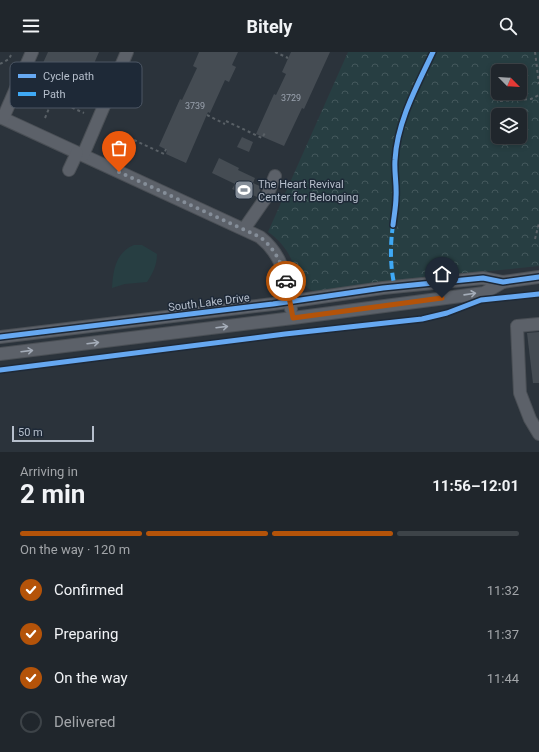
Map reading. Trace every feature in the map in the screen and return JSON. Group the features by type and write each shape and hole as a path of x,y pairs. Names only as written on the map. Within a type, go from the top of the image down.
{"street":[{"path":"20,62 24,52"},
{"path":"28,62 32,52"},
{"path":"123,62 128,52"},
{"path":"10,100 2,117 260,237 267,243 282,265 293,318"},
{"path":"69,170 80,154 102,108"},
{"path":"244,229 267,196 275,176"},
{"name":"South Lake Drive","path":"0,337 382,288 483,278 503,282 539,277"},
{"name":"South Lake Drive","path":"0,354 293,318 484,292 503,282"},
{"path":"539,324 516,326 520,394 530,419 539,434"},
{"path":"52,331 54,347"}],"path":[{"path":"275,52 288,58"},
{"path":"535,52 539,84"},
{"path":"0,64 9,59 10,56"},
{"path":"500,101 531,98 539,95"},
{"path":"45,118 49,108"},
{"path":"73,108 84,113"},
{"path":"207,115 262,138 265,133"},
{"path":"134,140 164,154 166,150"},
{"path":"535,239 539,223"}],"green space":[{"path":"348,52 539,52 539,266 433,277 317,292 310,290 301,282 286,250 277,239 268,232"},
{"path":"134,245 142,245 157,254 153,272 147,282 125,284 112,288 113,275 119,257 128,248"}],"building":[{"path":"48,52 99,52 95,62 43,62"},
{"path":"199,52 238,52 232,65 236,67 229,82 225,80 210,113 208,112 186,163 166,154 167,150 159,146 180,99 182,100 197,68 193,66"},
{"path":"291,52 330,52 304,109 302,108 284,146 256,134 274,94 276,95 286,74 282,72"},
{"path":"242,137 253,142 249,152 237,147"},
{"path":"219,158 239,168 238,170 255,178 253,183 262,187 257,197 248,193 247,196 232,189 235,184 212,173"},
{"path":"539,332 539,383 533,383 527,333"}],"marked path":[{"path":"393,225 391,256 395,288"}],"cycle path":[{"path":"393,225 396,204 395,160 400,132 414,91 433,52"},
{"path":"0,337 273,304 383,288 483,278 503,282 539,277"},
{"path":"0,370 285,334 422,319 447,313 481,300 539,294"}],"way so far":[{"path":"119,172 260,237 272,248 277,256 282,265 286,281"}],"place":[{"name":"The Heart Revival Center for Belonging","path":"244,190"}],"route":[{"path":"286,281 293,318 442,298"}]}
